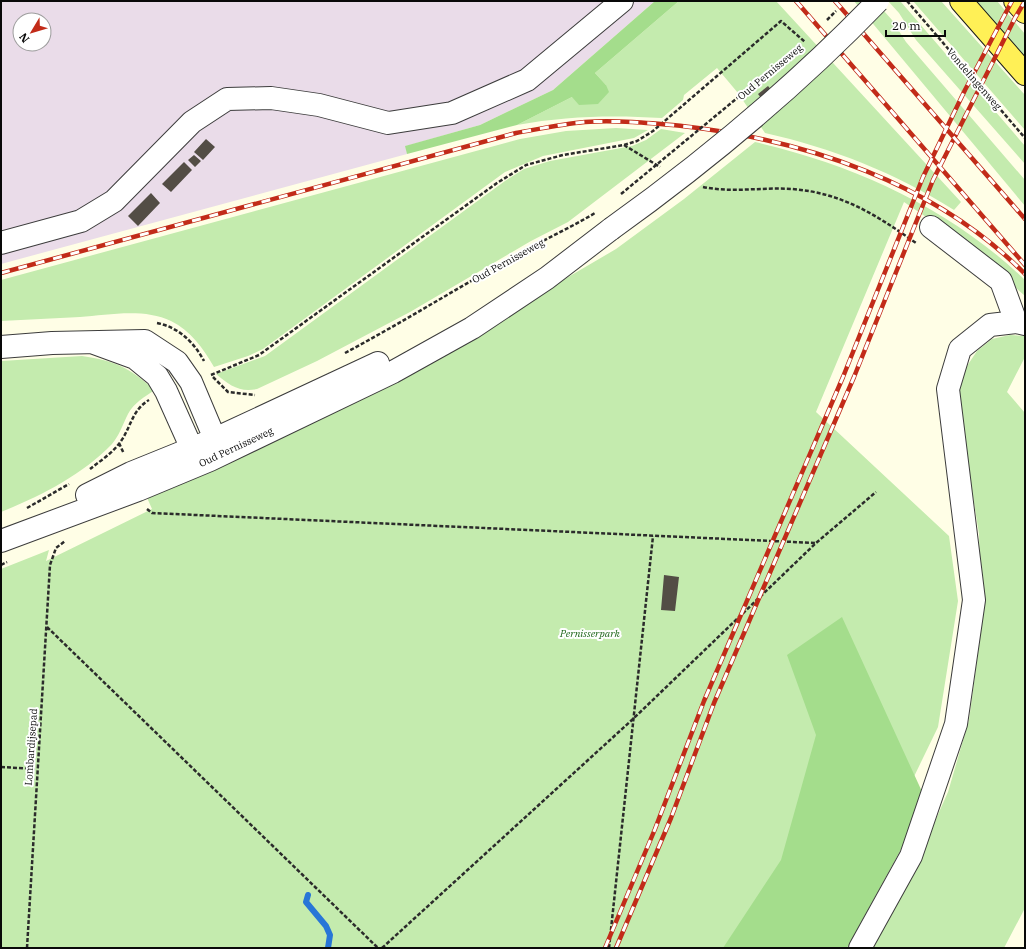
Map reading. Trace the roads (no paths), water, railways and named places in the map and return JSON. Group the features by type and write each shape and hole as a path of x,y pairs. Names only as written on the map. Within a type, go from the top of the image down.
{"main road":[{"path":"961,1 1025,74"},
{"path":"1015,1 1025,12"}],"street":[{"path":"1,243 80,221 114,201 192,122 227,99 271,98 319,105 388,123 452,113 527,80 622,1"},
{"name":"Oud Pernisseweg","path":"28,519 138,490 213,449 393,372 472,328 547,278 688,171 768,104 878,1"},
{"path":"860,948 911,856 956,724 974,600 948,389 960,349 990,325 1021,323 1001,281 931,227"},
{"path":"1,347 52,343 94,343 145,340 177,362 192,382 213,449 192,449 166,391 156,376 135,358 94,343"},
{"name":"Oud Pernisseweg","path":"1,541 28,519 81,498 131,474 192,449"}],"waterway":[{"path":"308,895 306,902 326,926 330,935 328,948"}],"railway":[{"path":"796,1 1025,265"},
{"path":"835,1 1025,219"},
{"path":"605,948 655,829 704,701 843,377 923,177 965,90 1012,1"},
{"path":"616,948 671,818 714,703 854,377 933,180 1025,1"},
{"path":"1,273 516,133 576,123 609,121 682,126 729,133 775,142 821,155 866,171 910,191 951,214 990,242 1025,274"}],"park label":[{"name":"Pernisserpark","path":"590,633"}]}
